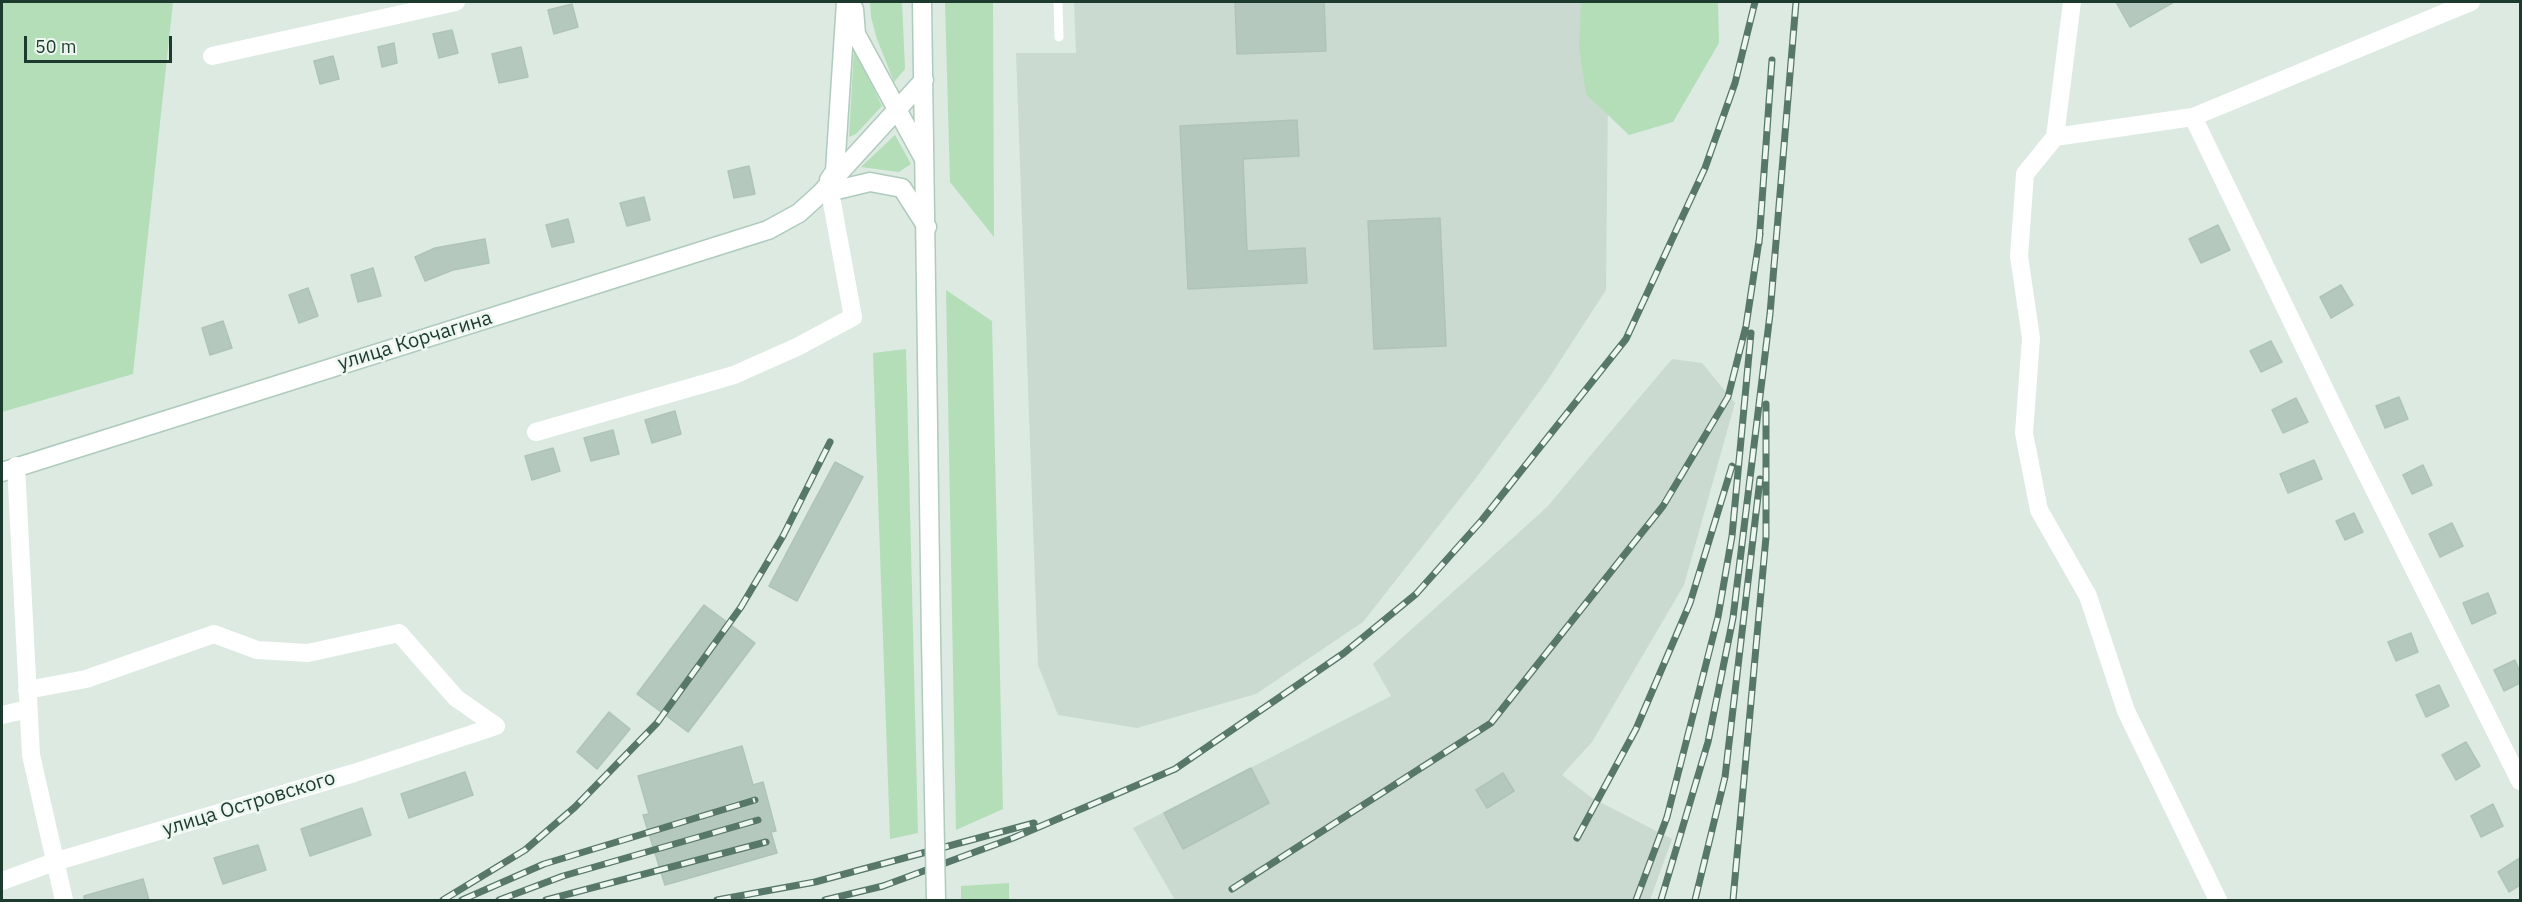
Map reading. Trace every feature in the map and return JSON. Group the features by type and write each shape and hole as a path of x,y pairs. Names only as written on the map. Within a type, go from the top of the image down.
{"street":[{"path":"212,56 456,2"},
{"path":"536,432 734,375 797,347 853,316 825,193 835,171 846,2"},
{"path":"853,2 856,34 926,163"},
{"path":"922,2 936,900"},
{"path":"2072,2 2055,137 2025,174 2019,256 2031,338 2024,433 2038,510 2088,596 2127,711 2218,900"},
{"path":"2055,137 2193,117 2471,2"},
{"path":"825,193 924,80"},
{"path":"2193,117 2343,427 2520,781"},
{"path":"825,193 870,182 902,188 927,227"},
{"name":"улица Корчагина","path":"9,469 768,230 799,213 825,193"},
{"path":"9,469 31,755 64,900"},
{"name":"улица Островского","path":"2,881 54,862 354,773 496,726 456,698 399,633 308,653 257,650 214,633 86,679 27,690"},
{"path":"2,715 28,709"}],"lane":[{"path":"1058,2 1059,37"}],"shaded area":[{"path":"1074,2 1609,2 1606,290 1547,381 1476,478 1363,622 1256,694 1137,728 1058,715 1038,665 1016,53 1076,53"},
{"path":"1672,359 1702,363 1735,403 1684,585 1592,742 1562,775 1592,798 1672,839 1650,900 1175,900 1133,828 1391,696 1373,664 1547,507"}],"green space":[{"path":"2,2 173,2 133,374 2,412"},
{"path":"870,2 902,2 905,69 894,82 877,39 871,17"},
{"path":"945,2 993,2 994,237 950,182"},
{"path":"1581,2 1718,2 1719,43 1673,122 1629,135 1586,94 1579,47"},
{"path":"854,48 882,106 856,134 849,137"},
{"path":"895,135 911,164 899,172 861,167"},
{"path":"946,290 992,321 1003,809 956,830"},
{"path":"906,349 918,833 890,839 873,353"},
{"path":"1009,883 1009,900 961,900 961,886"}],"building":[{"path":"1235,2 1324,2 1326,51 1237,54"},
{"path":"2116,2 2174,2 2130,27"},
{"path":"572,4 578,27 554,34 548,10"},
{"path":"452,30 458,53 439,58 433,34"},
{"path":"394,43 397,63 382,67 378,47"},
{"path":"521,47 528,77 499,83 492,54"},
{"path":"333,56 339,79 320,84 314,61"},
{"path":"1297,120 1299,156 1243,159 1247,251 1305,248 1307,283 1188,289 1180,126"},
{"path":"749,166 755,194 734,198 728,171"},
{"path":"644,197 650,220 627,226 620,203"},
{"path":"1440,218 1446,346 1374,349 1368,221"},
{"path":"568,219 574,242 552,247 546,225"},
{"path":"2218,225 2230,250 2201,263 2189,239"},
{"path":"485,239 489,263 453,270 425,281 415,257 435,248"},
{"path":"373,268 381,296 358,302 351,275"},
{"path":"2341,285 2353,305 2331,318 2320,297"},
{"path":"308,288 318,316 299,323 289,295"},
{"path":"223,321 232,348 210,355 202,328"},
{"path":"2271,341 2282,362 2261,372 2250,351"},
{"path":"2399,397 2408,419 2385,428 2376,406"},
{"path":"2296,398 2308,422 2283,433 2272,410"},
{"path":"675,411 681,434 652,443 645,420"},
{"path":"613,430 619,454 591,461 584,438"},
{"path":"553,448 560,471 532,480 525,456"},
{"path":"2314,460 2322,479 2288,493 2280,474"},
{"path":"835,462 863,477 797,601 769,586"},
{"path":"2423,465 2432,485 2412,494 2403,475"},
{"path":"2354,513 2363,532 2345,540 2336,521"},
{"path":"2452,523 2463,546 2440,557 2429,534"},
{"path":"2488,593 2496,613 2472,624 2463,603"},
{"path":"704,605 755,643 688,732 637,694"},
{"path":"2411,633 2418,652 2396,661 2388,642"},
{"path":"2515,660 2520,672 2520,683 2504,691 2494,670"},
{"path":"2439,685 2449,706 2426,717 2416,695"},
{"path":"609,712 630,729 597,769 577,752"},
{"path":"2466,742 2480,766 2456,780 2442,755"},
{"path":"742,746 753,785 763,782 776,831 771,832 777,853 665,885 643,815 649,814 638,776"},
{"path":"1251,768 1269,803 1183,849 1164,813"},
{"path":"465,772 473,795 409,818 401,794"},
{"path":"1503,773 1514,791 1487,808 1476,790"},
{"path":"2493,804 2503,826 2481,837 2471,816"},
{"path":"362,808 371,835 310,856 301,829"},
{"path":"258,845 266,870 223,884 214,858"},
{"path":"2520,858 2520,885 2509,892 2498,872"},
{"path":"143,879 149,900 84,900 84,896"}],"railway":[{"path":"825,900 883,886 1013,838 1175,769 1344,653 1416,594 1482,520 1626,339 1705,168 1735,83 1755,2"},
{"path":"1661,900 1708,742 1733,618 1770,314 1796,2"},
{"path":"1759,243 1772,60"},
{"path":"1232,889 1491,723 1663,506 1728,397 1746,326 1760,234"},
{"path":"1636,900 1667,817 1718,617 1732,536 1751,333"},
{"path":"1733,900 1766,537 1766,404"},
{"path":"443,900 525,850 575,807 657,723 741,607 783,536 830,442"},
{"path":"1577,838 1636,729 1690,603 1732,466"},
{"path":"1695,900 1725,777 1760,479"},
{"path":"462,900 544,864 755,800"},
{"path":"499,900 563,876 758,820"},
{"path":"717,900 815,882 1034,823"},
{"path":"546,900 766,842"}]}
